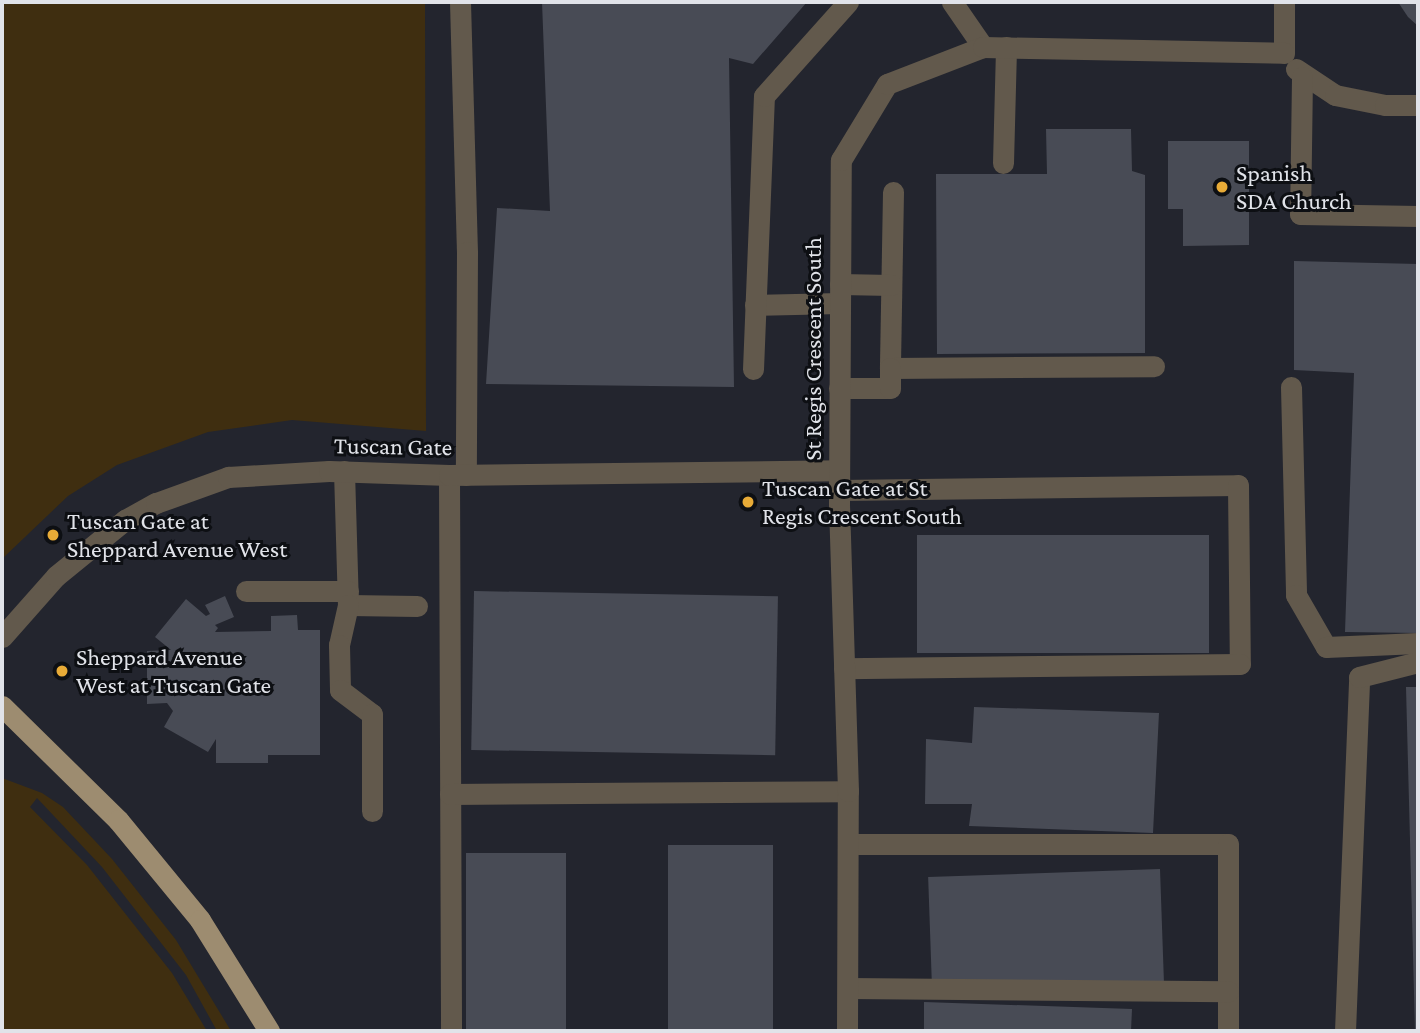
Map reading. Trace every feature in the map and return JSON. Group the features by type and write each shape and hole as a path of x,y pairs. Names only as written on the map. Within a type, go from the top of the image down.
{"main road":[{"path":"2,706 134,839 200,920 269,1031"}],"street":[{"path":"451,1031 450,794 467,252 460,2"},
{"path":"752,369 764,96 848,2"},
{"path":"952,2 983,47"},
{"path":"1284,2 1284,53 1302,77 1335,95 1385,105 1418,105"},
{"name":"St Regis Crescent South","path":"848,1031 848,791 839,480 841,160 887,84 983,47 1284,53"},
{"path":"1003,163 1006,47"},
{"path":"1302,77 1300,214 1418,216"},
{"path":"839,388 890,388 892,192"},
{"path":"755,305 891,285"},
{"path":"890,368 1154,366"},
{"path":"1291,387 1296,595 1326,647 1418,643"},
{"path":"344,471 348,598 339,645 340,690 372,714 372,811"},
{"name":"Tuscan Gate","path":"2,637 56,576 96,542 156,503 228,477 344,471 458,475 1238,485 1240,664 844,668"},
{"path":"246,591 417,606"},
{"path":"1345,1031 1359,677 1418,662"},
{"path":"450,794 848,791"},
{"path":"848,844 1228,844 1228,1031"},
{"path":"848,988 1228,991"}],"shaded area":[{"path":"2,2 425,2 426,431 292,420 208,432 117,465 68,496 2,559"},
{"path":"2,778 42,793 63,807 112,859 176,940 231,1031 217,1031 186,975 102,867 37,798 30,807 87,865 172,973 207,1031 2,1031"}],"building":[{"path":"542,2 807,2 753,64 729,58 734,387 486,384 497,208 550,211"},
{"path":"1398,2 1418,2 1418,26 1408,17"},
{"path":"1046,129 1131,129 1132,171 1145,175 1145,353 937,354 936,174 1047,174"},
{"path":"1168,141 1249,141 1249,245 1183,246 1183,209 1168,209"},
{"path":"1294,261 1418,264 1418,633 1345,632 1354,373 1294,370"},
{"path":"917,535 1209,535 1209,653 917,653"},
{"path":"474,591 778,596 775,755 471,750"},
{"path":"225,596 234,617 215,625 218,628 215,632 271,631 271,616 297,615 298,630 320,630 320,755 268,755 268,763 216,763 216,739 208,752 164,727 173,711 167,703 147,704 147,651 171,650 155,637 186,599 206,616 210,614 205,605"},
{"path":"1406,687 1418,687 1418,1031 1415,1031"},
{"path":"974,707 1159,713 1153,833 969,826 972,804 925,804 926,739 972,743"},
{"path":"668,845 773,845 773,1031 668,1031"},
{"path":"466,853 566,853 566,1031 466,1031"},
{"path":"1160,869 1164,981 932,989 928,877"},
{"path":"924,1002 1132,1009 1131,1031 924,1031"}],"place":[{"name":"Spanish SDA Church","path":"1222,187"},
{"name":"Tuscan Gate at St Regis Crescent South","path":"748,502"},
{"name":"Tuscan Gate at Sheppard Avenue West","path":"53,535"},
{"name":"Sheppard Avenue West at Tuscan Gate","path":"62,671"}]}
